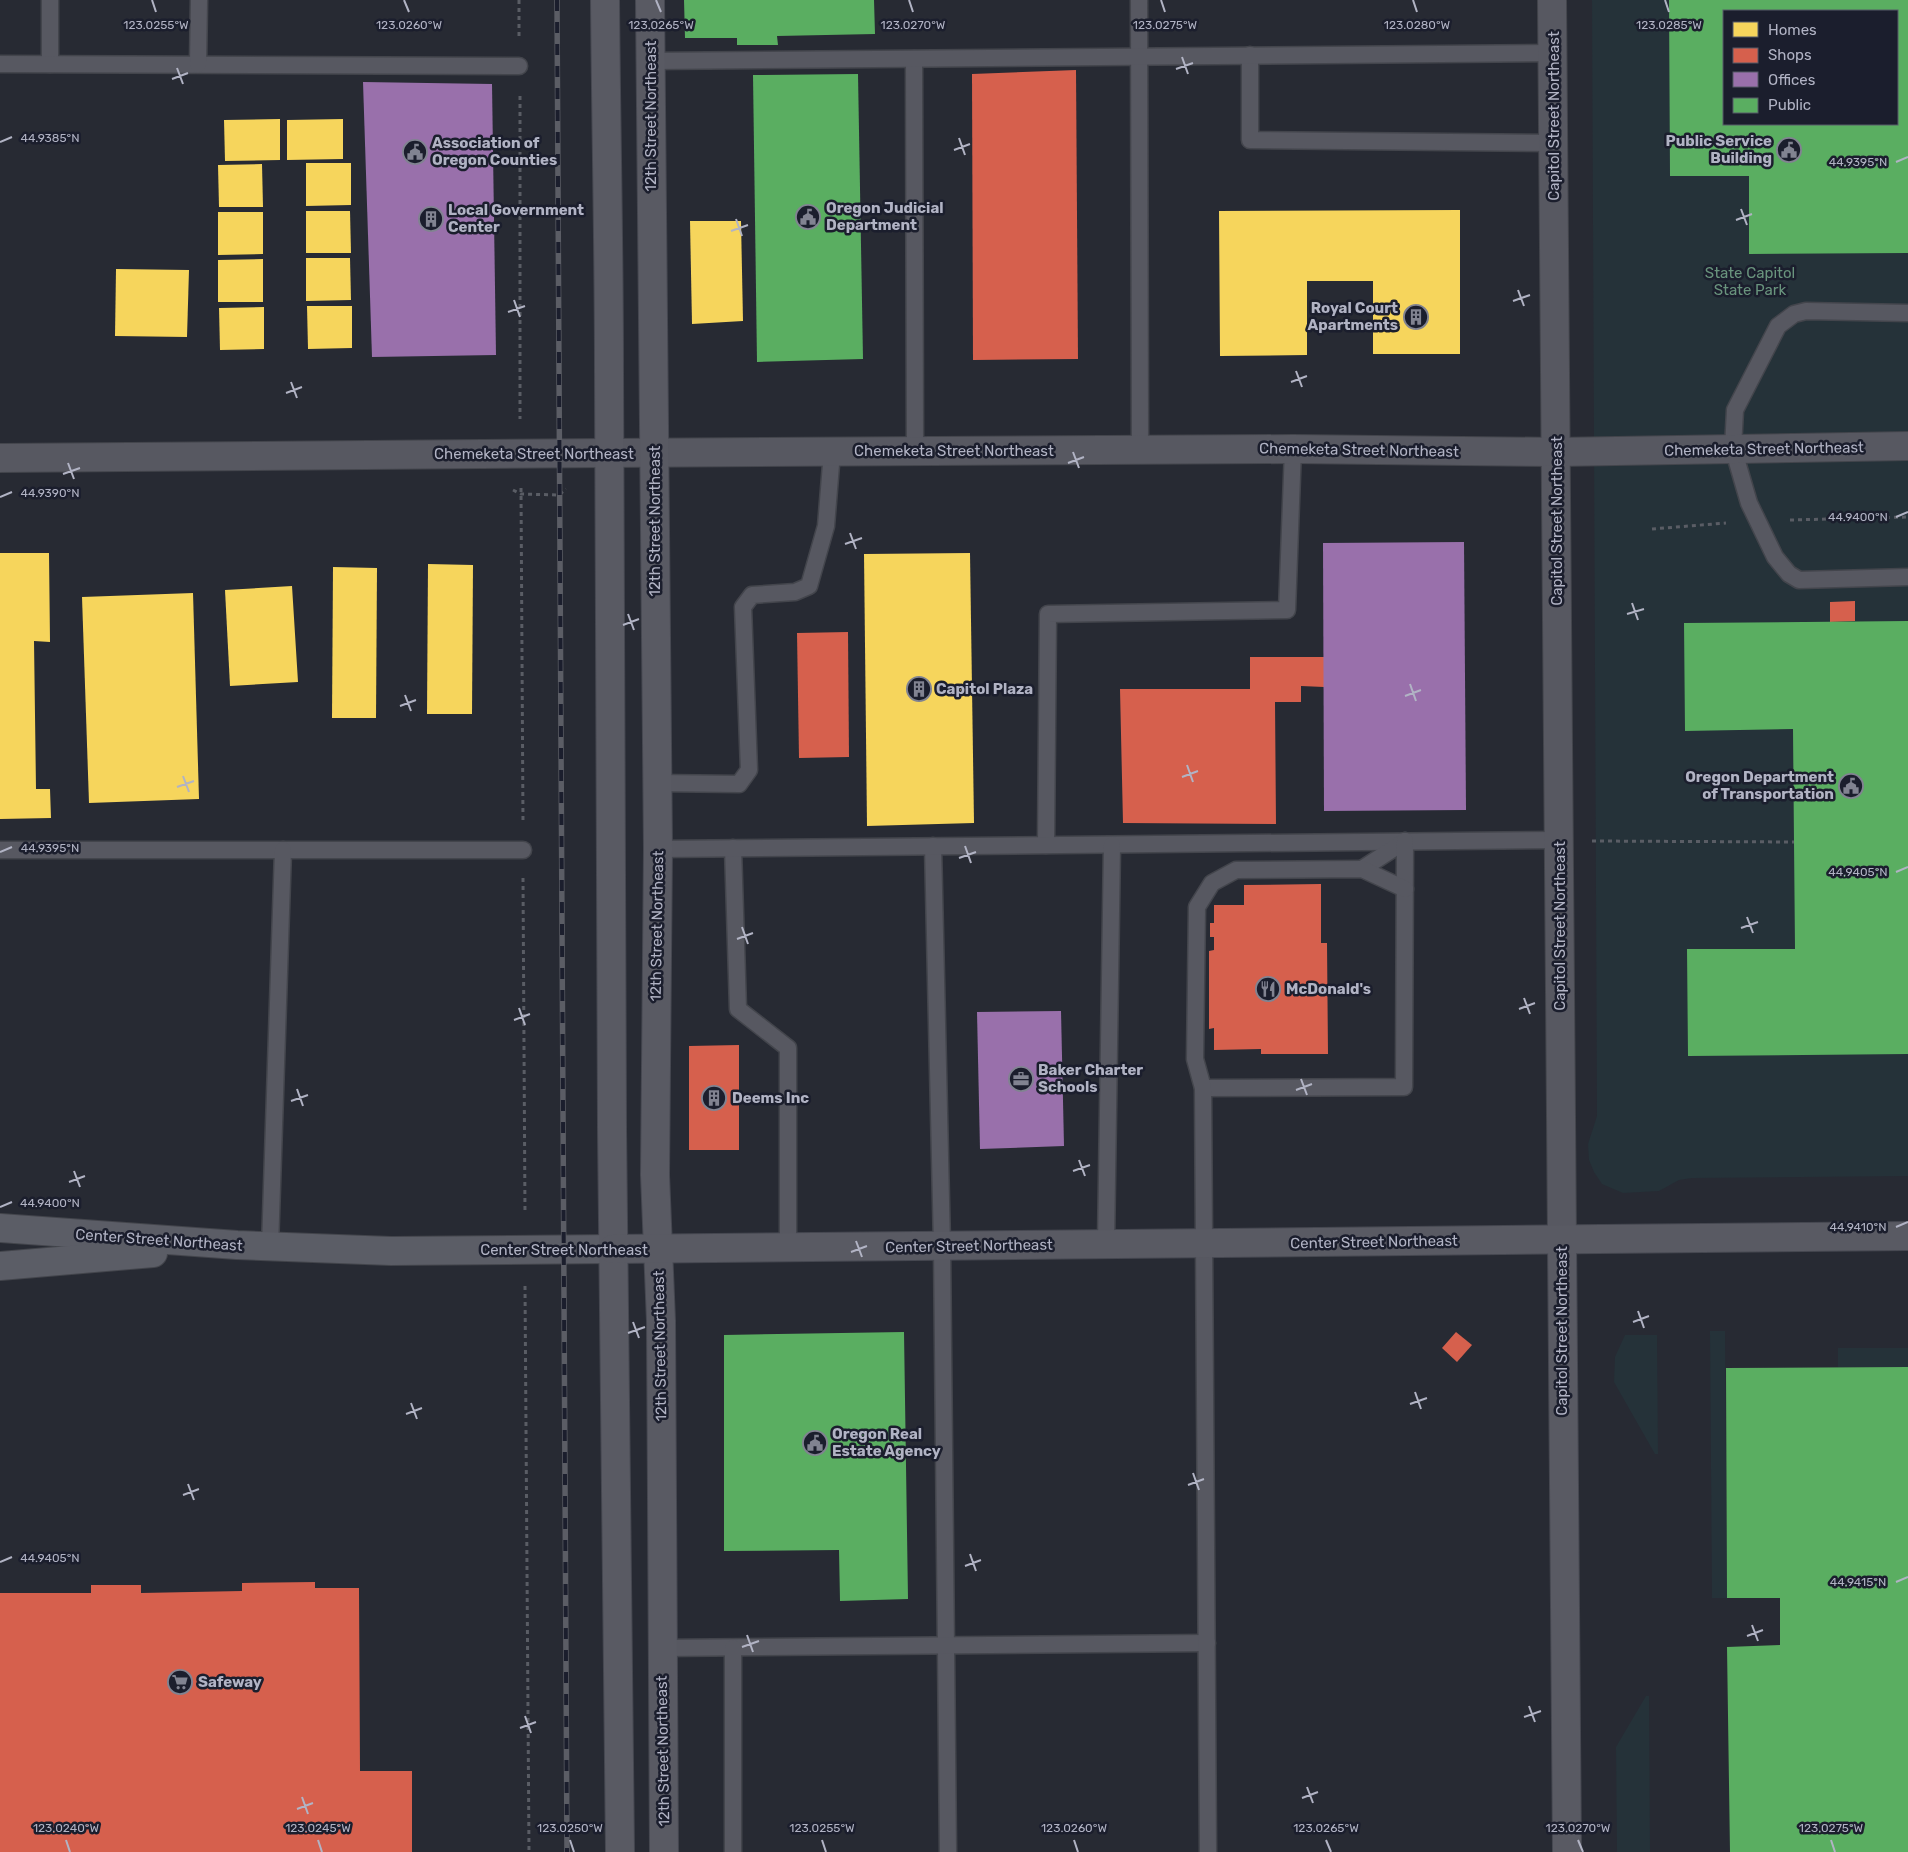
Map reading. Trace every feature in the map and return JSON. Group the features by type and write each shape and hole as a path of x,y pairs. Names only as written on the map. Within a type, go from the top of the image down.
{"main road":[{"path":"605,0 609,373 613,1249 620,1852"},
{"name":"12th Street Northeast","path":"650,0 658,849 655,1175 661,1331 664,1852"},
{"name":"Center Street Northeast","path":"0,1228 237,1246 391,1251 1908,1236"},
{"name":"Capitol Street Northeast","path":"1562,1240 1567,1852"},
{"path":"0,1266 237,1246"}],"street":[{"name":"Capitol Street Northeast","path":"1552,0 1554,53 1562,1240"},
{"name":"Chemeketa Street Northeast","path":"0,458 1293,448 1557,452 1908,446"}],"lane":[{"path":"50,0 50,64"},
{"path":"198,64 199,0"},
{"path":"1138,0 1140,450"},
{"path":"651,61 1554,53"},
{"path":"1250,56 1250,140 1554,144"},
{"path":"914,59 916,451"},
{"path":"0,64 520,66"},
{"path":"1908,313 1806,311 1794,314 1778,326 1736,410 1733,448 1749,503 1775,557 1789,574 1799,580 1908,577"},
{"path":"1046,845 1048,614 1287,610 1293,448"},
{"path":"657,783 739,784 748,770 743,607 752,595 795,592 809,586 826,526 832,452"},
{"path":"658,849 1559,840"},
{"path":"1362,869 1406,842"},
{"path":"1203,1088 1404,1087 1404,889 1406,842"},
{"path":"1106,1244 1112,845"},
{"path":"933,846 942,1246 948,1852"},
{"path":"733,848 738,1009 788,1048 788,1248"},
{"path":"0,850 523,850"},
{"path":"270,1247 283,850"},
{"path":"1208,1852 1203,1088 1195,1059 1197,907 1212,883 1236,870 1362,869 1404,889"},
{"path":"662,1648 1207,1643"},
{"path":"733,1648 733,1852"}],"path":[{"path":"519,0 521,375"},
{"path":"1559,840 1794,842"},
{"path":"524,1320 529,1852"}],"green space":[{"name":"State Capitol State Park","path":"1592,0 1908,0 1908,1176 1692,1178 1679,1180 1659,1191 1623,1193 1602,1184 1589,1160 1588,1144 1597,1116"},
{"path":"1710,1331 1725,1331 1727,1598 1712,1598"},
{"path":"1625,1335 1657,1335 1658,1454 1655,1454 1614,1382 1615,1357"},
{"path":"1838,1348 1908,1348 1908,1367 1838,1367"},
{"path":"1646,1696 1649,1696 1650,1852 1617,1852 1616,1747"}],"building: Homes":[{"path":"280,119 280,160 225,161 224,120"},
{"path":"343,119 343,159 287,160 287,120"},
{"path":"306,163 351,163 351,205 306,206"},
{"path":"262,164 263,207 219,207 218,165"},
{"name":"Royal Court Apartments","path":"1460,210 1460,354 1373,354 1373,281 1307,281 1307,355 1220,356 1219,211"},
{"path":"306,211 350,211 351,253 306,253"},
{"path":"218,212 263,212 263,254 218,255"},
{"path":"690,221 741,221 743,321 692,324"},
{"path":"306,258 350,258 351,300 306,301"},
{"path":"263,259 263,302 218,302 218,260"},
{"path":"116,269 189,270 187,337 115,336"},
{"path":"307,306 352,306 352,348 308,349"},
{"path":"264,307 264,349 220,350 219,308"},
{"path":"0,553 49,553 50,642 34,641 36,789 50,789 51,818 0,819"},
{"name":"Capitol Plaza","path":"970,553 974,823 867,826 864,554"},
{"path":"428,564 473,565 472,714 427,714"},
{"path":"333,567 377,568 376,718 332,718"},
{"path":"292,586 298,682 230,686 225,590"},
{"path":"193,593 199,799 89,803 82,597"}],"building: Shops":[{"path":"1076,70 1078,359 973,360 972,74"},
{"path":"1855,601 1855,621 1830,622 1830,602"},
{"path":"848,632 849,757 799,758 797,633"},
{"path":"1250,657 1324,657 1324,687 1301,686 1301,702 1275,702 1276,824 1123,823 1120,689 1250,689"},
{"name":"McDonald's","path":"1321,884 1321,943 1327,943 1328,1054 1261,1054 1261,1049 1214,1050 1214,1028 1209,1029 1209,951 1214,950 1214,937 1210,937 1210,923 1214,923 1214,905 1244,905 1244,885"},
{"name":"Deems Inc","path":"739,1045 739,1150 689,1150 689,1046"},
{"path":"1456,1332 1472,1345 1457,1362 1442,1348"},
{"name":"Safeway","path":"315,1582 315,1588 359,1588 360,1771 412,1771 412,1852 0,1852 0,1593 91,1593 91,1585 141,1585 141,1593 242,1591 242,1583"}],"building: Offices":[{"name":"Local Government Center","path":"363,82 492,84 496,355 372,357"},
{"path":"1464,542 1466,810 1324,811 1323,543"},
{"name":"Baker Charter Schools","path":"1061,1011 1064,1146 980,1149 977,1012"}],"building: Public":[{"path":"684,0 874,0 875,34 777,36 778,45 737,45 737,38 685,38"},
{"name":"Public Service Building","path":"1669,0 1908,0 1908,253 1749,254 1749,176 1670,176"},
{"name":"Oregon Judicial Department","path":"858,74 863,359 757,362 753,75"},
{"name":"Oregon Department of Transportation","path":"1908,621 1908,1054 1688,1056 1687,949 1795,949 1793,729 1685,731 1684,623"},
{"name":"Oregon Real Estate Agency","path":"904,1332 908,1599 840,1601 839,1550 724,1551 724,1335"},
{"path":"1908,1367 1908,1852 1730,1852 1727,1647 1780,1645 1780,1598 1727,1598 1726,1368"}],"railway":[{"path":"557,0 567,1852"}],"place":[{"name":"Public Service Building","path":"1789,150"},
{"name":"Association of Oregon Counties","path":"415,152"},
{"name":"Oregon Judicial Department","path":"808,217"},
{"name":"Local Government Center","path":"431,219"},
{"name":"Royal Court Apartments","path":"1416,317"},
{"name":"Capitol Plaza","path":"919,689"},
{"name":"Oregon Department of Transportation","path":"1851,786"},
{"name":"McDonald's","path":"1268,989"},
{"name":"Baker Charter Schools","path":"1021,1079"},
{"name":"Deems Inc","path":"714,1098"},
{"name":"Oregon Real Estate Agency","path":"815,1443"},
{"name":"Safeway","path":"180,1682"}]}
